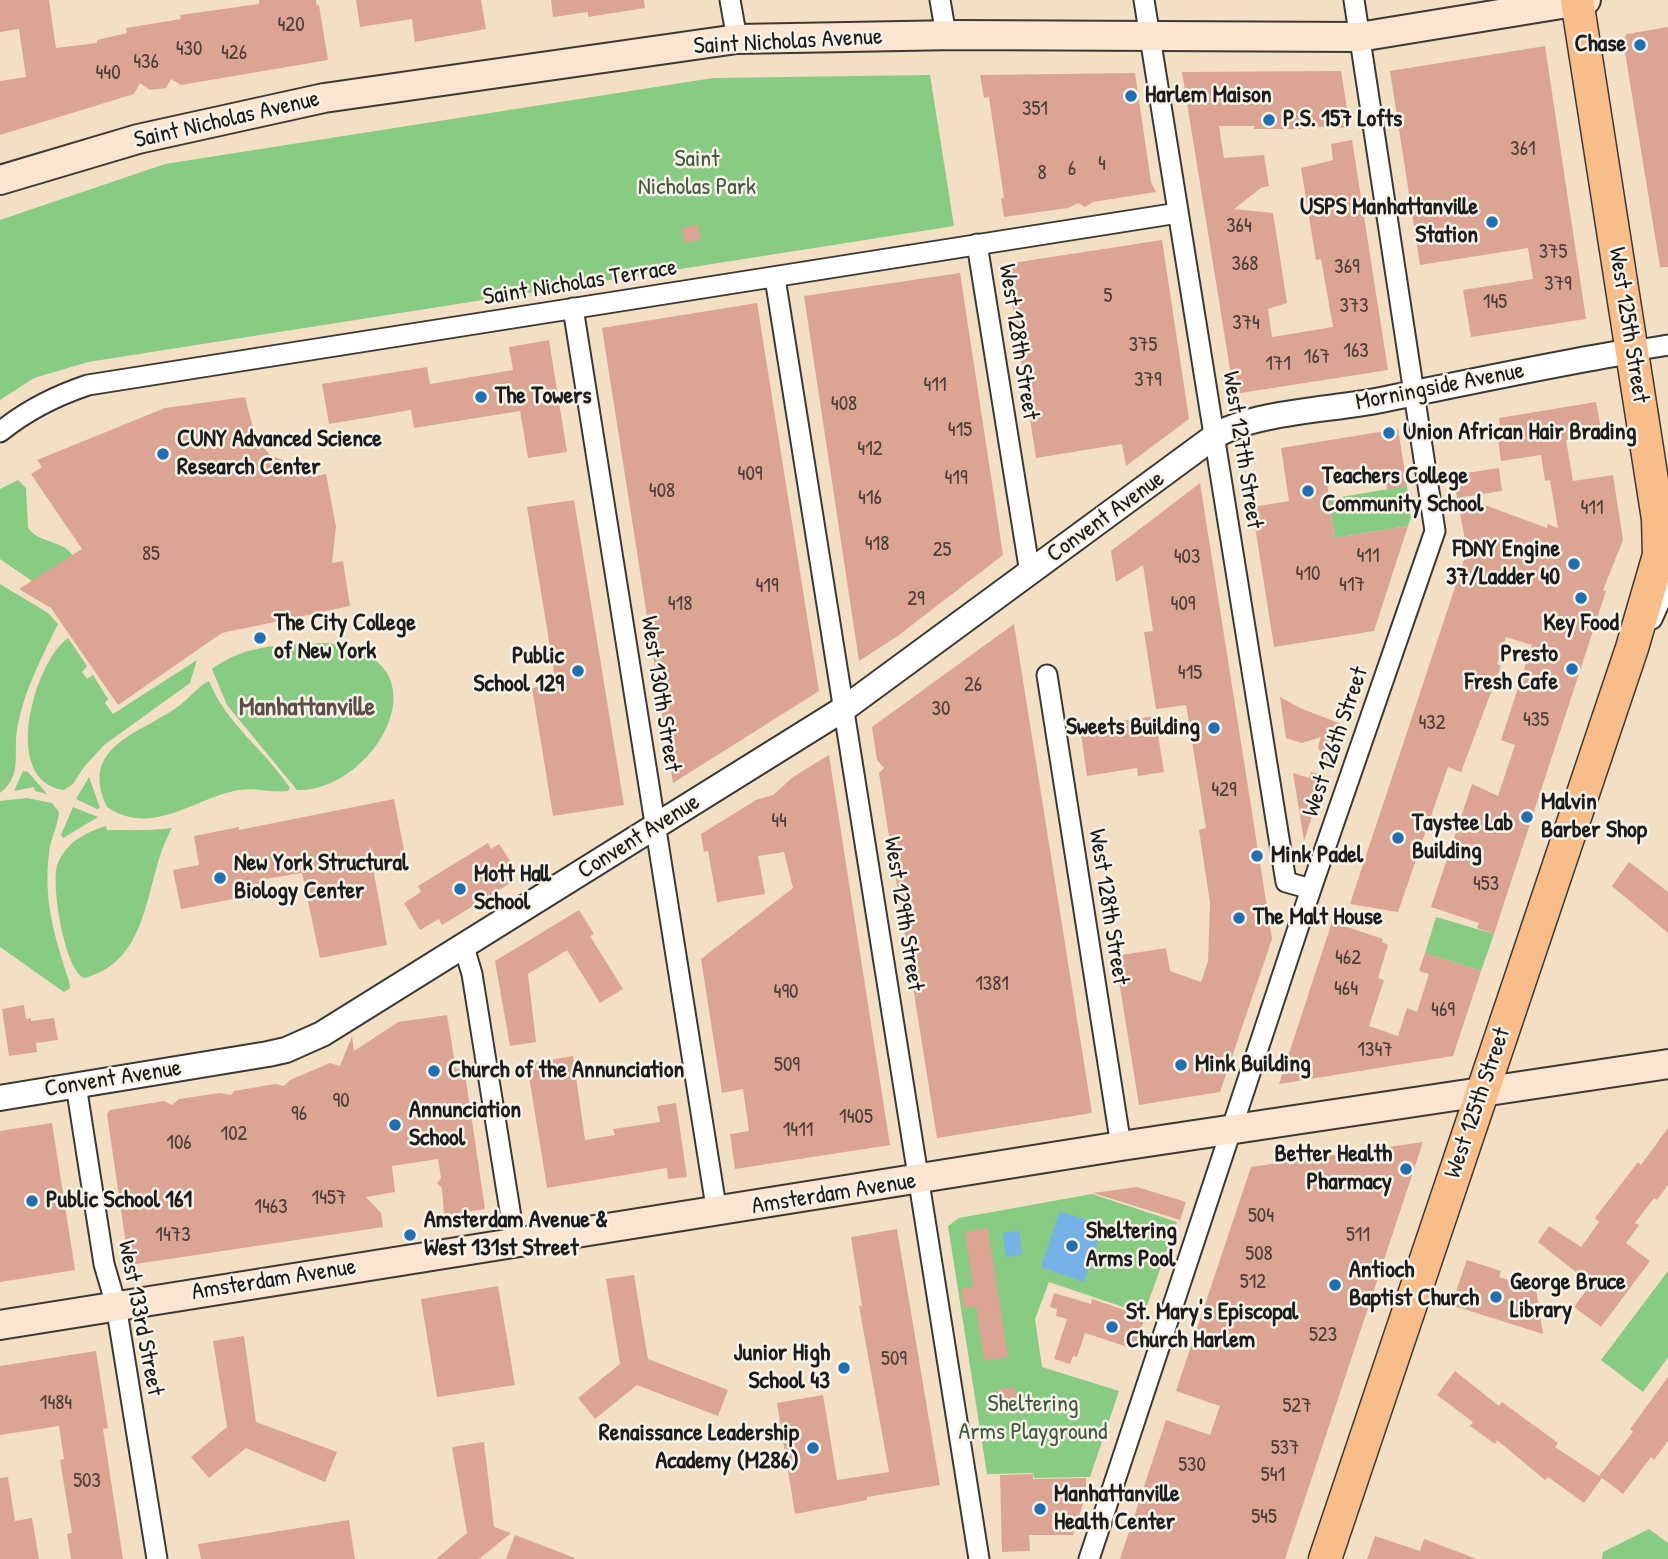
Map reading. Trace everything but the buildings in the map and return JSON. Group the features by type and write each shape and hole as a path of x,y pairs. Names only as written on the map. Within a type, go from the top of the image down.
{"main road":[{"name":"Saint Nicholas Avenue","path":"0,180 138,139 324,98 426,81 737,39 946,35 1359,37 1580,0"},
{"name":"West 125th Street","path":"1325,1559 1632,648 1661,545 1580,0"},
{"name":"Amsterdam Avenue","path":"0,1325 515,1242 920,1181 1121,1146 1668,1064"}],"street":[{"path":"730,0 737,39"},
{"path":"940,0 946,35"},
{"name":"West 127th Street","path":"1144,0 1286,882 1311,889"},
{"name":"West 126th Street","path":"1089,1559 1311,889 1435,531 1354,0"},
{"name":"Saint Nicholas Terrace","path":"0,432 25,413 56,396 88,385 1178,213"},
{"name":"West 128th Street","path":"977,244 1030,573"},
{"name":"West 129th Street","path":"775,278 979,1559"},
{"name":"West 130th Street","path":"573,308 717,1213"},
{"name":"Morningside Avenue","path":"1215,436 1239,424 1668,345"},
{"name":"Convent Avenue","path":"0,1098 286,1050 322,1034 845,708 1215,436"},
{"name":"West 125th Street","path":"1632,648 1658,610 1668,584"},
{"name":"West 128th Street","path":"1047,675 1121,1146"},
{"path":"464,947 472,974 515,1242"},
{"name":"West 133rd Street","path":"76,1085 104,1264 116,1305 157,1559"}],"green space":[{"name":"Saint Nicholas Park","path":"930,75 954,226 88,362 34,378 0,400 0,220 165,164 713,78"},
{"path":"18,480 26,488 28,528 39,537 65,548 75,559 35,583 0,559 0,489"},
{"path":"1407,486 1411,518 1408,526 1335,538 1329,499"},
{"path":"0,584 48,613 58,624 38,665 22,708 16,738 14,775 0,793"},
{"path":"68,638 87,666 82,672 87,679 93,675 108,699 105,703 113,714 197,660 190,683 104,745 73,784 64,790 44,782 33,766 28,745 29,720 35,695 55,651"},
{"path":"327,643 365,654 387,673 394,697 388,723 374,749 352,770 326,785 297,790 227,705 212,669 225,660 253,650 281,645"},
{"path":"209,681 225,711 280,774 290,788 288,791 239,790 157,817 124,815 107,807 100,787 100,770 106,756 116,745 176,708"},
{"path":"23,771 28,772 47,794 35,791 34,787 14,791"},
{"path":"89,777 100,808 97,809 76,799"},
{"path":"27,798 52,803 59,812 50,848 48,887 55,934 69,981 70,988 64,992 0,947 0,801"},
{"path":"73,807 98,817 63,838 61,835"},
{"path":"106,826 107,830 172,828 135,936 123,954 107,968 84,978 77,972 71,960 61,927 56,891 57,866 65,851 76,840"},
{"path":"1436,917 1494,934 1481,971 1425,953"},
{"name":"Sheltering Arms Playground","path":"1092,1194 1177,1222 1144,1314 1049,1282 1035,1319 1042,1367 1119,1391 1090,1477 1034,1478 1033,1473 987,1474 948,1226 959,1218"},
{"path":"1668,1271 1668,1357 1643,1392 1601,1360"},
{"path":"1649,1529 1668,1543 1668,1559 1602,1559 1603,1552"}],"water":[{"name":"Sheltering Arms Pool","path":"1060,1211 1103,1226 1084,1282 1041,1267"},
{"path":"1019,1231 1022,1255 1006,1257 1003,1233"}],"place":[{"name":"Chase","path":"1640,45"},
{"name":"Harlem Maison","path":"1131,96"},
{"name":"P.S. 157 Lofts","path":"1269,120"},
{"name":"USPS Manhattanville Station","path":"1492,222"},
{"name":"The Towers","path":"481,397"},
{"name":"Union African Hair Brading","path":"1389,433"},
{"name":"CUNY Advanced Science Research Center","path":"163,454"},
{"name":"Teachers College Community School","path":"1308,491"},
{"name":"FDNY Engine 37/Ladder 40","path":"1574,564"},
{"name":"Key Food","path":"1581,598"},
{"name":"The City College of New York","path":"260,638"},
{"name":"Presto Fresh Cafe","path":"1572,669"},
{"name":"Public School 129","path":"578,671"},
{"name":"Sweets Building","path":"1214,728"},
{"name":"Malvin Barber Shop","path":"1527,817"},
{"name":"Taystee Lab Building","path":"1398,838"},
{"name":"Mink Padel","path":"1257,856"},
{"name":"New York Structural Biology Center","path":"220,878"},
{"name":"Mott Hall School","path":"460,889"},
{"name":"The Malt House","path":"1239,918"},
{"name":"Mink Building","path":"1181,1065"},
{"name":"Church of the Annunciation","path":"434,1071"},
{"name":"Annunciation School","path":"395,1125"},
{"name":"Better Health Pharmacy","path":"1406,1169"},
{"name":"Public School 161","path":"32,1201"},
{"name":"Amsterdam Avenue & West 131st Street","path":"410,1235"},
{"name":"Sheltering Arms Pool","path":"1072,1246"},
{"name":"Antioch Baptist Church","path":"1335,1285"},
{"name":"George Bruce Library","path":"1496,1297"},
{"name":"St. Mary's Episcopal Church Harlem","path":"1112,1327"},
{"name":"Junior High School 43","path":"844,1368"},
{"name":"Renaissance Leadership Academy (M286)","path":"813,1448"},
{"name":"Manhattanville Health Center","path":"1040,1509"}],"district":[{"name":"Manhattanville","path":"307,708"}]}
